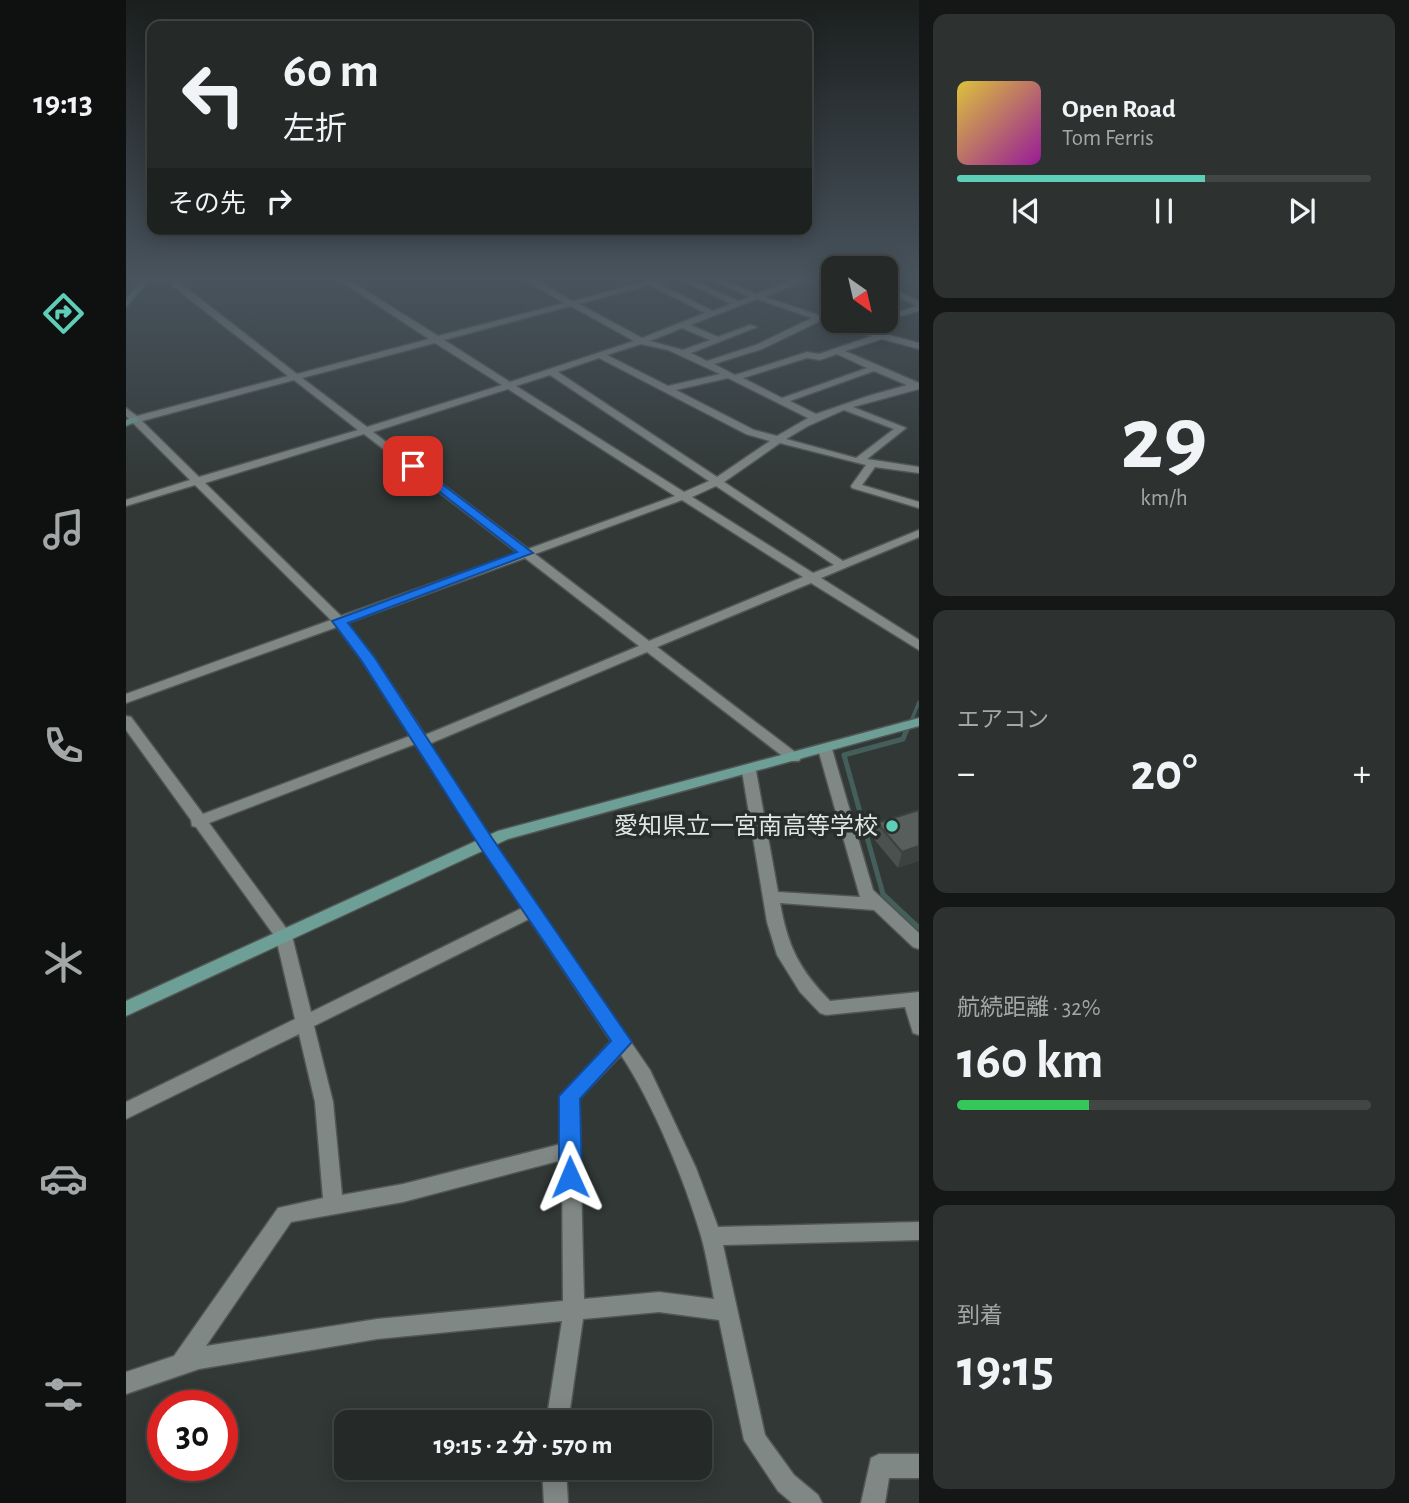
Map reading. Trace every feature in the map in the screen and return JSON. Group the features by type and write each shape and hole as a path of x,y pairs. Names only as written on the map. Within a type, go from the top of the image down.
{"street":[{"path":"258,348 794,758"},
{"path":"129,418 407,348"},
{"path":"449,348 681,498 919,646"},
{"path":"126,503 369,432 620,348"},
{"path":"666,348 683,353 818,419"},
{"path":"683,353 695,348"},
{"path":"706,364 755,348"},
{"path":"665,390 732,377 807,355 820,357 846,348"},
{"path":"837,351 918,386"},
{"path":"599,355 750,432 776,442 858,461 919,470"},
{"path":"782,401 874,368"},
{"path":"551,371 842,565"},
{"path":"126,699 681,498 719,482 776,442 818,419 918,386"},
{"path":"847,408 901,428 858,461"},
{"path":"129,418 339,621 421,739 486,843 644,1075 686,1168 711,1236 755,1440 786,1483 810,1503"},
{"path":"873,463 856,486 919,505"},
{"path":"197,822 421,739 919,533"},
{"path":"126,720 197,822 284,936 324,1102 333,1205"},
{"path":"126,1009 503,835 749,771 919,722"},
{"path":"825,749 866,893 919,943"},
{"path":"749,771 771,897 785,956 806,987 826,1008 915,1000 919,1027"},
{"path":"771,897 877,904"},
{"path":"126,1111 533,911"},
{"path":"558,1410 574,1312 570,1096 622,1042"},
{"path":"182,1363 285,1214 403,1193 570,1150"},
{"path":"711,1236 919,1231"},
{"path":"126,1383 199,1357 377,1329 659,1303 727,1311"},
{"path":"873,1503 879,1466 919,1466"},
{"path":"555,1480 556,1503"}],"building":[{"path":"919,810 919,846 902,852 877,823"}],"waterway":[{"path":"907,731 919,702"},
{"path":"907,729 903,739 844,755 883,894 919,928"}],"place":[{"name":"愛知県立一宮南高等学校","path":"892,826"}],"route":[{"path":"413,466 527,553 339,621 368,658 486,843 574,968 622,1042 570,1096 570,1177"}]}
